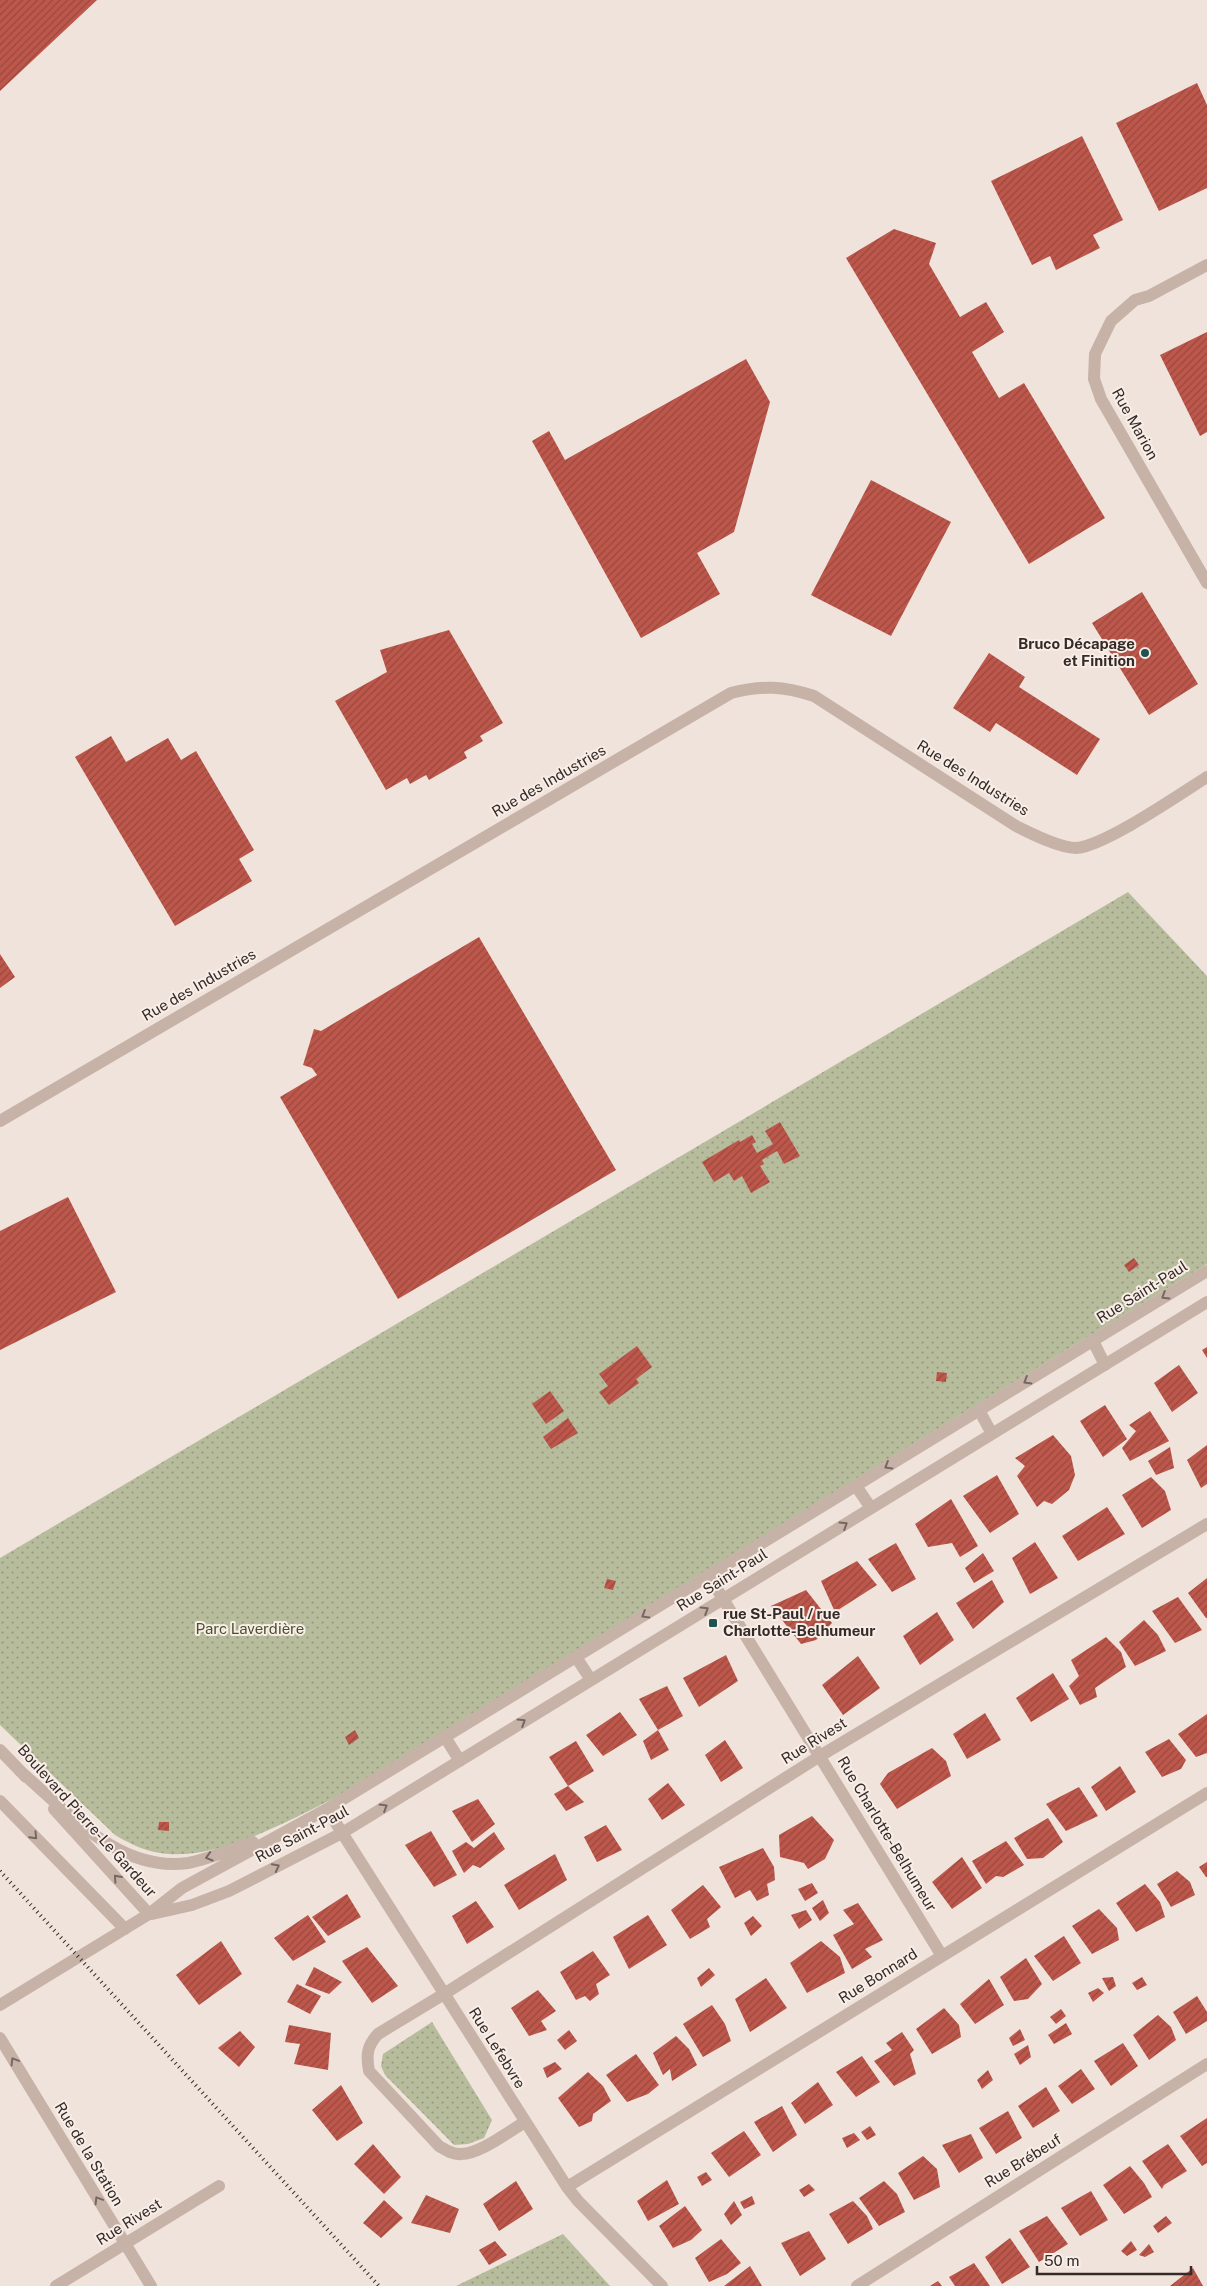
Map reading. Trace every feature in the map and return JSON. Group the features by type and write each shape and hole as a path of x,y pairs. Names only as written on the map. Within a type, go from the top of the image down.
{"street":[{"name":"Rue Marion","path":"1207,265 1149,296 1134,300 1111,321 1095,354 1094,379 1101,399 1207,583"},
{"name":"Rue des Industries","path":"0,1121 731,693 751,688 773,686 791,688 814,696 1016,826 1058,844 1076,848 1096,842 1126,827 1207,777"},
{"name":"Rue Saint-Paul","path":"0,2005 125,1930 182,1888 327,1809 1207,1271"},
{"name":"Rue Saint-Paul","path":"149,1914 192,1905 228,1891 342,1833 1207,1302"},
{"name":"Rue Saint-Paul","path":"1093,1341 1105,1365"},
{"path":"979,1410 992,1434"},
{"path":"856,1486 871,1508"},
{"name":"Rue Rivest","path":"525,2122 475,2152 460,2155 449,2152 439,2146 368,2071 366,2056 370,2043 378,2034 820,1756 1207,1524"},
{"name":"Rue Charlotte-Belhumeur","path":"709,1576 942,1956"},
{"path":"576,1657 591,1680"},
{"path":"445,1737 460,1761"},
{"name":"Boulevard Pierre-Le Gardeur","path":"0,1750 149,1914"},
{"path":"20,1771 97,1837 133,1856 156,1863 189,1862 288,1830"},
{"name":"Rue Bonnard","path":"567,2187 1207,1793"},
{"path":"0,1801 125,1930"},
{"name":"Rue Lefebvre","path":"327,1809 567,2187 578,2201 662,2286"},
{"name":"Rue de la Station","path":"0,2038 151,2286"},
{"name":"Rue Brébeuf","path":"857,2286 1207,2064"},
{"name":"Rue Rivest","path":"56,2286 219,2186"}],"green space":[{"name":"Parc Laverdière","path":"1128,892 1207,976 1207,1264 339,1796 257,1835 213,1850 191,1853 169,1854 134,1845 115,1835 0,1725 0,1558"},
{"path":"432,2022 492,2120 484,2138 468,2144 454,2145 385,2075 381,2066 383,2054"},
{"path":"563,2234 610,2286 456,2286"}],"building":[{"path":"0,0 97,0 0,91"},
{"path":"1197,83 1207,105 1207,188 1159,211 1116,123"},
{"path":"1082,136 1123,220 1093,235 1100,248 1056,270 1050,256 1032,265 991,181"},
{"path":"894,229 936,243 929,264 960,317 986,302 1004,332 972,352 999,398 1024,383 1105,518 1029,564 846,258"},
{"path":"1207,332 1207,432 1200,436 1160,355"},
{"path":"746,359 770,402 734,532 697,553 720,594 641,638 532,441 549,431 565,460"},
{"path":"871,480 951,522 891,636 811,595"},
{"name":"Bruco Décapage et Finition","path":"1142,592 1198,684 1149,715 1092,623"},
{"path":"449,630 503,723 480,736 483,741 464,752 467,758 429,780 426,775 410,784 407,778 386,790 335,701 387,672 380,650"},
{"path":"989,653 1025,677 1019,687 1100,739 1077,775 996,723 990,732 953,708"},
{"path":"111,736 126,762 168,738 181,760 196,751 254,850 239,859 252,881 175,926 75,757"},
{"path":"479,937 616,1170 398,1299 280,1097 317,1075 312,1068 303,1065 314,1029 321,1031"},
{"path":"0,954 15,977 0,988"},
{"path":"780,1122 800,1156 784,1164 777,1151 762,1160 764,1164 760,1166 770,1182 751,1193 742,1176 734,1181 729,1173 714,1182 702,1162 739,1140 740,1142 752,1135 756,1142 752,1144 757,1153 773,1144 765,1131"},
{"path":"68,1197 116,1292 0,1350 0,1231"},
{"path":"1134,1258 1139,1265 1129,1272 1124,1265"},
{"path":"637,1346 652,1367 636,1379 639,1383 609,1405 599,1392 608,1386 599,1374"},
{"path":"1207,1347 1207,1358 1202,1350"},
{"path":"1179,1365 1198,1393 1172,1412 1154,1383"},
{"path":"937,1372 947,1373 946,1382 936,1381"},
{"path":"550,1391 564,1411 546,1424 532,1404"},
{"path":"1105,1405 1127,1439 1103,1457 1080,1421"},
{"path":"1150,1411 1169,1441 1130,1461 1122,1448 1136,1431 1129,1425"},
{"path":"568,1418 578,1433 551,1449 543,1437"},
{"path":"1053,1435 1071,1456 1075,1475 1069,1490 1052,1504 1044,1501 1037,1507 1017,1476 1025,1466 1015,1458"},
{"path":"1207,1445 1207,1484 1201,1488 1187,1460"},
{"path":"1170,1447 1174,1468 1156,1475 1148,1461"},
{"path":"997,1475 1019,1514 990,1533 963,1496"},
{"path":"1151,1477 1165,1491 1171,1510 1142,1528 1122,1495"},
{"path":"951,1499 978,1546 960,1557 952,1543 928,1547 915,1524"},
{"path":"1107,1507 1125,1534 1078,1561 1062,1536"},
{"path":"1035,1542 1058,1578 1030,1594 1012,1558"},
{"path":"896,1543 916,1579 892,1592 868,1559"},
{"path":"983,1553 994,1571 974,1583 965,1568"},
{"path":"857,1561 877,1585 835,1612 821,1581"},
{"path":"1207,1578 1207,1618 1206,1618 1188,1593"},
{"path":"607,1579 616,1581 613,1590 604,1588"},
{"path":"992,1580 1004,1602 973,1629 956,1603"},
{"path":"806,1590 832,1623 816,1640 801,1644 771,1606"},
{"path":"1178,1597 1202,1630 1175,1643 1152,1611"},
{"path":"937,1612 954,1640 920,1665 903,1636"},
{"path":"1144,1620 1158,1635 1166,1651 1135,1666 1119,1642"},
{"path":"1106,1637 1121,1652 1126,1667 1095,1688 1097,1697 1080,1705 1069,1686 1079,1676 1071,1660"},
{"path":"726,1655 738,1681 699,1707 683,1678"},
{"path":"858,1656 880,1688 843,1715 822,1685"},
{"path":"1053,1673 1069,1699 1031,1722 1016,1698"},
{"path":"667,1686 683,1716 658,1730 639,1699"},
{"path":"620,1712 637,1735 603,1756 586,1735"},
{"path":"985,1713 1001,1740 967,1759 953,1734"},
{"path":"1207,1714 1207,1753 1196,1757 1178,1734"},
{"path":"355,1730 359,1738 349,1745 345,1737"},
{"path":"658,1730 669,1750 651,1760 643,1741"},
{"path":"1169,1739 1186,1760 1181,1769 1162,1777 1145,1752"},
{"path":"725,1740 743,1768 721,1782 705,1755"},
{"path":"576,1741 594,1771 568,1786 549,1757"},
{"path":"932,1748 946,1761 951,1776 897,1809 880,1784 888,1773"},
{"path":"1120,1766 1136,1792 1106,1811 1091,1787"},
{"path":"668,1783 685,1805 662,1820 648,1799"},
{"path":"568,1786 584,1802 566,1811 554,1794"},
{"path":"1079,1787 1098,1816 1066,1831 1046,1804"},
{"path":"478,1799 495,1824 472,1842 452,1811"},
{"path":"812,1816 834,1840 825,1859 808,1869 804,1863 780,1857 779,1835"},
{"path":"1048,1818 1063,1842 1043,1858 1027,1859 1014,1838"},
{"path":"159,1822 169,1822 169,1831 158,1830"},
{"path":"606,1825 622,1850 597,1862 584,1837"},
{"path":"431,1831 457,1875 434,1887 405,1845"},
{"path":"494,1832 505,1849 480,1868 473,1865 464,1873 452,1851 466,1842 474,1848"},
{"path":"1006,1841 1024,1865 1003,1877 996,1876 986,1884 972,1861"},
{"path":"763,1848 774,1867 775,1880 767,1884 769,1895 757,1901 750,1890 735,1898 719,1867"},
{"path":"555,1854 567,1880 519,1910 504,1885"},
{"path":"962,1857 982,1888 952,1909 932,1882"},
{"path":"1207,1862 1207,1877 1206,1877 1199,1867"},
{"path":"1177,1871 1190,1882 1195,1895 1171,1907 1157,1884"},
{"path":"812,1883 818,1893 805,1901 798,1889"},
{"path":"1145,1884 1160,1902 1165,1917 1136,1932 1116,1903"},
{"path":"703,1885 721,1907 707,1919 710,1927 690,1939 671,1910"},
{"path":"347,1894 361,1917 328,1936 312,1917"},
{"path":"823,1900 829,1913 820,1921 812,1908"},
{"path":"476,1901 494,1927 467,1944 452,1916"},
{"path":"858,1903 883,1940 865,1949 872,1957 852,1969 833,1935 854,1924 843,1910"},
{"path":"1099,1909 1117,1928 1119,1940 1092,1954 1072,1926"},
{"path":"806,1910 812,1920 799,1929 791,1915"},
{"path":"308,1915 326,1942 293,1961 274,1938"},
{"path":"648,1915 667,1945 629,1969 613,1937"},
{"path":"753,1916 762,1926 751,1936 744,1923"},
{"path":"1064,1936 1081,1963 1053,1981 1034,1956"},
{"path":"221,1941 242,1974 199,2005 176,1975"},
{"path":"821,1941 840,1957 845,1973 807,1993 790,1963"},
{"path":"367,1947 398,1986 372,2003 342,1961"},
{"path":"593,1951 610,1975 596,1984 599,1994 590,2001 585,1996 576,2000 560,1972"},
{"path":"1026,1958 1042,1984 1028,1999 1014,2001 1000,1977"},
{"path":"314,1967 342,1982 329,1994 305,1985"},
{"path":"709,1968 715,1975 701,1987 697,1978"},
{"path":"1113,1977 1116,1986 1109,1991 1102,1978"},
{"path":"1142,1977 1147,1985 1137,1990 1132,1983"},
{"path":"766,1978 787,2008 750,2032 735,1999"},
{"path":"989,1979 1004,2005 975,2024 960,2004"},
{"path":"297,1984 321,1996 310,2014 287,2002"},
{"path":"1098,1988 1104,1993 1093,2002 1088,1993"},
{"path":"538,1990 556,2011 541,2021 547,2030 529,2036 511,2008"},
{"path":"1197,1996 1207,2012 1207,2021 1186,2034 1173,2012"},
{"path":"712,2005 725,2024 731,2041 703,2057 683,2024"},
{"path":"944,2008 959,2025 961,2037 932,2054 916,2029"},
{"path":"1061,2009 1066,2016 1056,2024 1050,2017"},
{"path":"1158,2015 1171,2027 1176,2040 1149,2060 1133,2035"},
{"path":"1066,2023 1072,2034 1054,2044 1048,2035"},
{"path":"289,2025 331,2033 328,2070 294,2064 300,2044 285,2042"},
{"path":"1020,2029 1025,2040 1013,2046 1009,2038"},
{"path":"569,2030 577,2041 565,2050 557,2040"},
{"path":"240,2031 255,2047 239,2067 218,2048"},
{"path":"902,2032 914,2050 910,2054 916,2074 894,2086 874,2061 892,2050 886,2043"},
{"path":"676,2036 689,2049 697,2065 672,2081 670,2069 663,2075 653,2053"},
{"path":"1123,2043 1138,2066 1111,2086 1094,2061"},
{"path":"1028,2045 1031,2057 1020,2065 1014,2054"},
{"path":"636,2054 659,2085 648,2094 627,2102 606,2075"},
{"path":"862,2056 880,2082 856,2097 836,2072"},
{"path":"555,2062 562,2069 547,2078 543,2068"},
{"path":"1081,2069 1095,2089 1072,2104 1058,2086"},
{"path":"988,2070 993,2080 982,2089 977,2080"},
{"path":"588,2072 603,2086 611,2101 593,2114 592,2121 579,2127 558,2098"},
{"path":"818,2082 833,2105 805,2124 791,2103"},
{"path":"341,2085 363,2123 337,2141 312,2110"},
{"path":"1046,2087 1060,2111 1033,2128 1018,2106"},
{"path":"782,2106 797,2135 773,2152 754,2122"},
{"path":"1008,2111 1022,2138 996,2154 979,2128"},
{"path":"1207,2118 1207,2163 1202,2166 1180,2136"},
{"path":"870,2126 876,2135 867,2140 861,2132"},
{"path":"744,2131 761,2155 729,2177 711,2153"},
{"path":"854,2133 860,2140 847,2148 842,2138"},
{"path":"971,2134 983,2158 959,2173 942,2145"},
{"path":"373,2144 401,2177 384,2194 354,2164"},
{"path":"1168,2144 1187,2171 1164,2185 1162,2189 1142,2161"},
{"path":"923,2156 937,2169 940,2187 914,2200 898,2173"},
{"path":"1130,2166 1144,2183 1152,2197 1124,2214 1103,2185"},
{"path":"706,2172 712,2180 702,2186 697,2177"},
{"path":"667,2180 679,2204 648,2221 637,2201"},
{"path":"516,2181 533,2209 499,2231 483,2204"},
{"path":"884,2181 897,2194 905,2212 879,2226 859,2198"},
{"path":"809,2184 815,2190 804,2197 799,2190"},
{"path":"1091,2191 1108,2220 1080,2236 1061,2208"},
{"path":"426,2195 459,2209 450,2233 411,2223"},
{"path":"752,2196 755,2204 744,2209 740,2202"},
{"path":"384,2200 403,2218 381,2238 363,2223"},
{"path":"734,2201 742,2215 731,2225 724,2214"},
{"path":"853,2201 867,2216 873,2229 848,2244 829,2214"},
{"path":"685,2206 702,2230 691,2240 673,2248 659,2226"},
{"path":"1047,2216 1068,2244 1039,2262 1019,2231"},
{"path":"1166,2216 1172,2223 1158,2233 1153,2226"},
{"path":"809,2231 826,2259 800,2276 781,2243"},
{"path":"1010,2238 1030,2267 1002,2284 985,2257"},
{"path":"721,2239 741,2263 727,2274 709,2282 695,2258"},
{"path":"495,2241 507,2255 489,2265 479,2250"},
{"path":"1131,2241 1137,2250 1127,2256 1121,2251"},
{"path":"1149,2244 1154,2252 1145,2257 1139,2255"},
{"path":"974,2263 990,2286 955,2286 949,2277"},
{"path":"750,2266 762,2286 724,2286"},
{"path":"1193,2268 1203,2286 1170,2286"},
{"path":"938,2281 942,2286 930,2286"}],"railway":[{"path":"0,1871 379,2286"}],"place":[{"name":"Bruco Décapage et Finition","path":"1145,653"},
{"name":"rue St-Paul / rue Charlotte-Belhumeur","path":"713,1623"}]}
